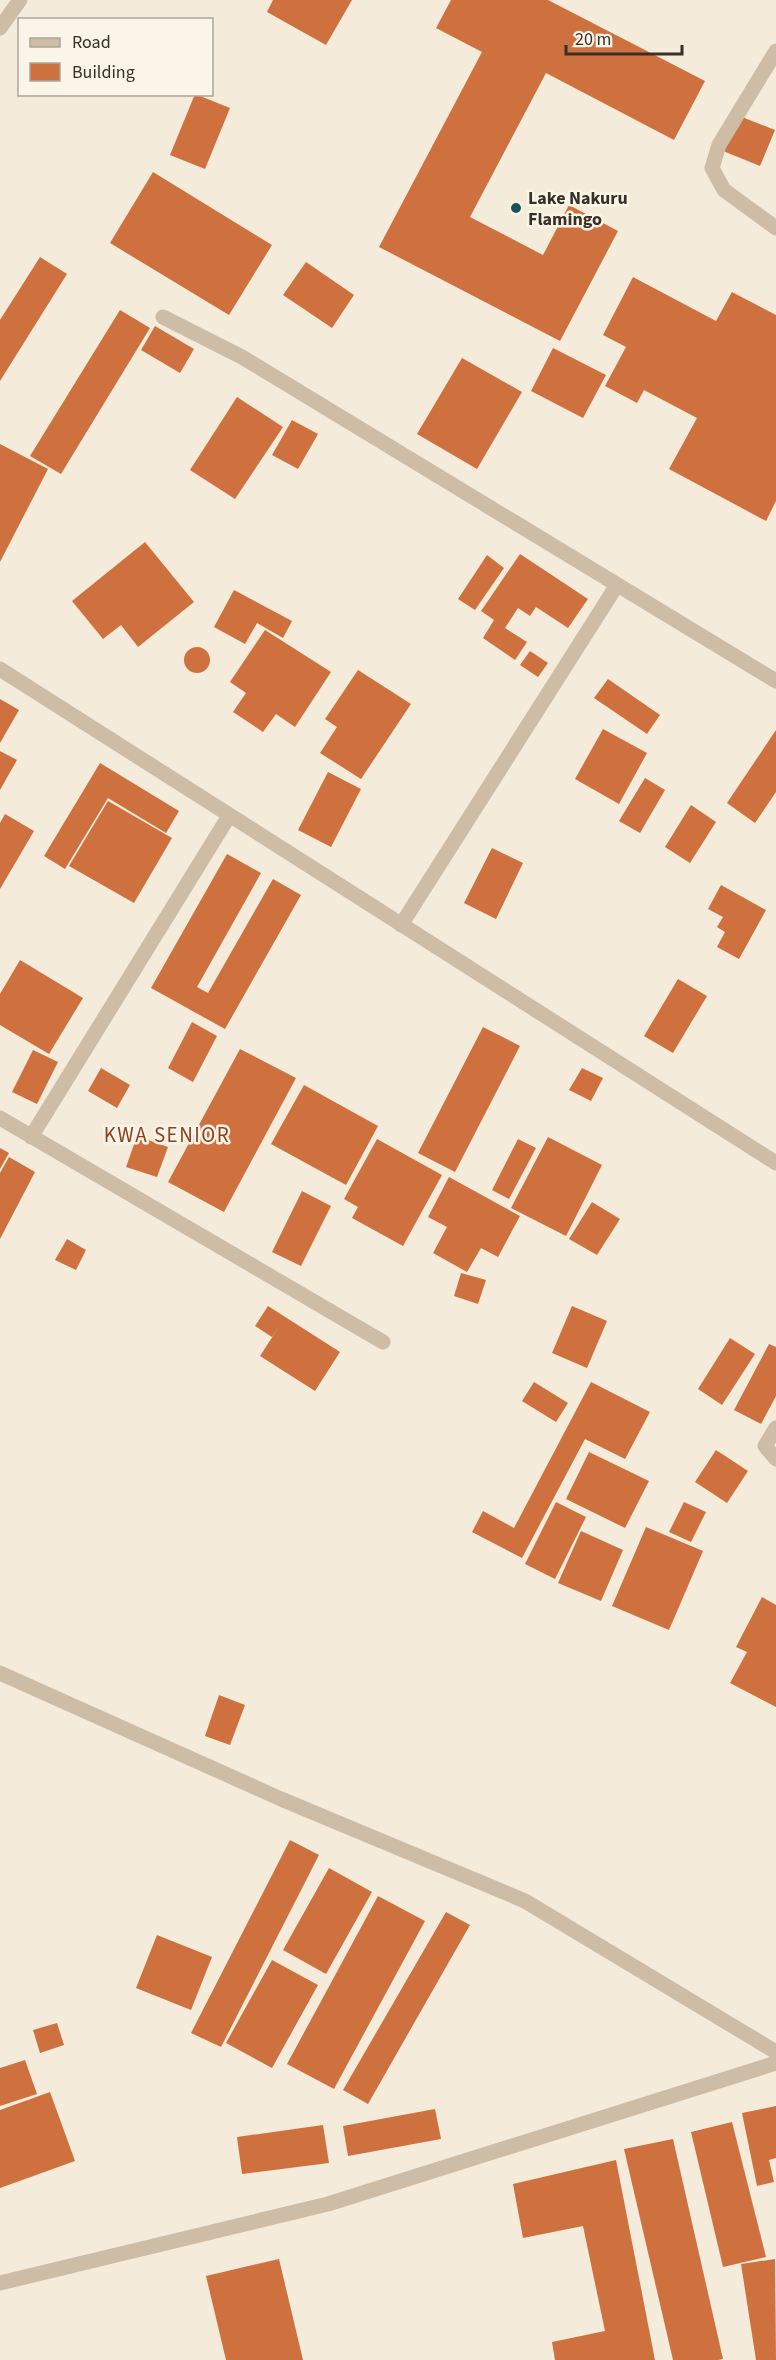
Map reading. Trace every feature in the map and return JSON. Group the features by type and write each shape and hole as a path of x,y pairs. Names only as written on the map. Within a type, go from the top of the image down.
{"street":[{"path":"0,28 20,0"},
{"path":"776,51 719,145 712,168 724,190 776,228"},
{"path":"162,317 242,357 776,681"},
{"path":"401,925 617,585"},
{"path":"0,669 776,1163"},
{"path":"31,1137 229,816"},
{"path":"0,1118 383,1342"},
{"path":"776,1428 765,1446 776,1459"},
{"path":"0,1674 281,1798 525,1901 776,2052"},
{"path":"0,2283 328,2204 776,2063"}],"building":[{"path":"273,0 352,0 326,45 267,12"},
{"path":"451,0 548,0 705,81 674,140 546,73 470,217 543,255 569,205 618,231 560,341 379,247 482,52 436,28"},
{"path":"194,96 200,96 230,108 205,169 170,155"},
{"path":"737,115 775,130 760,166 723,151"},
{"path":"153,172 272,245 229,315 110,243"},
{"path":"40,257 67,274 0,381 0,320"},
{"path":"306,262 354,295 332,328 283,295"},
{"path":"633,277 716,321 732,292 776,315 776,501 766,521 669,469 697,418 644,390 637,403 605,386 626,347 603,335"},
{"path":"120,310 150,328 61,474 30,456"},
{"path":"155,326 194,349 180,373 141,350"},
{"path":"553,348 606,375 583,418 531,391"},
{"path":"462,358 522,392 477,469 417,434"},
{"path":"237,397 283,427 235,499 190,470"},
{"path":"292,420 318,434 298,469 272,455"},
{"path":"0,444 48,469 0,562"},
{"path":"145,542 194,602 138,647 121,625 103,639 72,601"},
{"path":"520,554 588,599 568,628 536,607 530,616 518,608 505,628 527,642 515,660 483,638 494,620 481,611"},
{"path":"487,555 504,568 475,610 458,599"},
{"path":"234,590 292,621 283,638 257,623 245,644 214,627"},
{"path":"265,630 331,672 295,727 276,714 263,732 233,712 246,693 230,682"},
{"path":"197,647 206,651 210,660 206,669 197,673 188,669 184,660 188,651"},
{"path":"530,651 548,663 538,677 520,665"},
{"path":"358,670 411,704 361,779 320,753 337,727 325,719"},
{"path":"608,679 660,715 647,734 594,698"},
{"path":"0,699 19,710 0,743"},
{"path":"603,729 647,753 619,804 575,779"},
{"path":"776,730 776,792 755,823 727,803"},
{"path":"0,751 17,760 0,790"},
{"path":"100,763 179,811 166,833 108,798 65,869 44,856"},
{"path":"328,772 361,789 331,847 298,830"},
{"path":"645,778 665,790 640,833 619,821"},
{"path":"108,801 172,838 134,903 69,866"},
{"path":"691,805 716,822 690,863 665,847"},
{"path":"5,814 34,831 0,889 0,823"},
{"path":"492,848 523,863 496,919 464,903"},
{"path":"227,854 261,873 197,987 208,993 273,879 301,895 225,1029 151,988"},
{"path":"721,885 766,910 739,959 717,947 725,932 717,927 723,917 708,909"},
{"path":"20,960 83,998 49,1054 0,1025 0,994"},
{"path":"678,979 707,996 673,1053 644,1036"},
{"path":"192,1022 217,1036 193,1082 168,1068"},
{"path":"483,1027 520,1046 455,1172 418,1153"},
{"path":"240,1049 296,1078 224,1212 168,1182"},
{"path":"33,1050 58,1062 37,1104 12,1092"},
{"path":"101,1068 130,1085 117,1108 88,1091"},
{"path":"582,1068 603,1078 591,1101 569,1090"},
{"path":"304,1085 378,1126 346,1185 271,1144"},
{"path":"137,1136 168,1147 157,1177 126,1167"},
{"path":"548,1137 602,1165 566,1236 511,1208"},
{"path":"377,1139 442,1175 403,1246 352,1218 358,1207 344,1199"},
{"path":"518,1139 536,1148 509,1199 492,1190"},
{"path":"0,1148 9,1153 0,1169"},
{"path":"9,1157 35,1172 0,1239 0,1173"},
{"path":"449,1177 520,1216 498,1257 481,1248 467,1272 433,1253 447,1227 428,1217"},
{"path":"302,1191 331,1206 301,1266 272,1252"},
{"path":"592,1202 620,1219 597,1255 569,1239"},
{"path":"67,1239 86,1250 76,1270 55,1260"},
{"path":"461,1273 486,1280 478,1304 454,1296"},
{"path":"268,1306 340,1352 315,1391 260,1356 280,1325 272,1337 255,1326"},
{"path":"572,1306 607,1321 587,1368 552,1353"},
{"path":"730,1338 755,1354 722,1405 698,1389"},
{"path":"769,1344 776,1347 776,1396 761,1424 734,1410"},
{"path":"534,1382 568,1403 556,1422 522,1401"},
{"path":"591,1382 650,1412 625,1459 585,1439 522,1558 472,1532 483,1511 514,1528"},
{"path":"716,1450 748,1471 727,1503 695,1482"},
{"path":"589,1452 649,1481 625,1528 566,1499"},
{"path":"556,1502 586,1517 555,1579 525,1564"},
{"path":"684,1502 706,1512 691,1542 669,1532"},
{"path":"646,1527 703,1551 669,1630 612,1606"},
{"path":"581,1531 623,1550 601,1601 558,1583"},
{"path":"762,1597 776,1605 776,1707 730,1683 747,1652 736,1647"},
{"path":"219,1695 245,1705 230,1745 205,1736"},
{"path":"290,1840 319,1855 221,2047 191,2033"},
{"path":"329,1868 372,1892 326,1974 283,1950"},
{"path":"378,1896 425,1921 334,2089 287,2064"},
{"path":"446,1912 470,1925 368,2104 343,2090"},
{"path":"157,1935 212,1957 191,2010 136,1988"},
{"path":"272,1960 318,1985 272,2068 226,2043"},
{"path":"57,2023 64,2045 40,2053 33,2030"},
{"path":"25,2060 37,2094 0,2106 0,2068"},
{"path":"50,2092 75,2161 0,2188 0,2110"},
{"path":"776,2106 776,2158 769,2160 774,2182 757,2186 742,2113"},
{"path":"435,2109 441,2139 348,2156 343,2126"},
{"path":"732,2122 766,2257 723,2267 691,2132"},
{"path":"323,2125 329,2163 242,2174 237,2137"},
{"path":"673,2139 723,2359 673,2360 624,2149"},
{"path":"616,2160 655,2360 555,2360 552,2342 605,2331 583,2226 523,2238 513,2184"},
{"path":"279,2259 303,2360 226,2360 206,2276"},
{"path":"775,2259 776,2360 756,2360 741,2264"}],"place":[{"name":"Lake Nakuru Flamingo","path":"516,208"}],"district":[{"name":"KWA SENIOR","path":"167,1135"}]}
